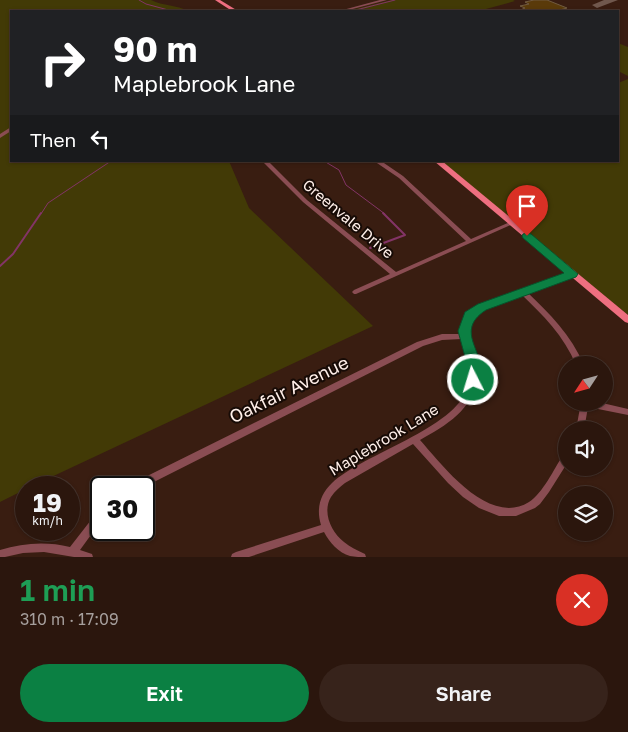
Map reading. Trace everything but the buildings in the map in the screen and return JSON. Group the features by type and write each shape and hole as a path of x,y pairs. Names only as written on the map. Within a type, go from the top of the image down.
{"main road":[{"path":"218,1 233,10"},
{"path":"438,162 628,320"}],"street":[{"path":"218,1 226,0"},
{"path":"344,10 385,0"},
{"name":"Greenvale Drive","path":"266,162 305,201 394,274"},
{"path":"379,162 401,177 470,241"},
{"path":"356,292 512,223"},
{"path":"465,336 466,321 474,311 572,274"},
{"path":"523,292 561,330 576,356"},
{"name":"Maplebrook Lane","path":"326,527 322,507 331,489 350,475 450,418 463,404 469,394 474,368 465,336"},
{"name":"Oakfair Avenue","path":"155,476 420,344 442,337 465,336"},
{"path":"613,409 628,412"},
{"path":"414,439 472,498 489,508 503,512 520,510 534,504 558,470"},
{"path":"236,557 326,527 338,543 361,557"},
{"path":"73,551 90,529"},
{"path":"0,554 39,547 73,551 88,557"}],"shaded area":[{"path":"0,0 151,0 185,10 10,10 10,162 229,162 249,208 373,326 53,476 15,476 15,494 0,502"},
{"path":"391,0 515,1 486,9 488,10 351,10"},
{"path":"619,43 628,47 628,76 619,72"},
{"path":"628,79 628,315 441,162 619,162 619,83"}],"waterway":[{"path":"139,0 146,4 168,10"},
{"path":"356,10 395,0"},
{"path":"41,214 48,203 110,162"},
{"path":"326,162 339,170 346,185 385,214"},
{"path":"0,266 13,254 41,213"},
{"path":"370,248 405,235 383,213"}],"taxiway":[{"path":"597,5 613,0"}],"route":[{"path":"473,380 473,364 464,331 469,315 482,307 572,274 527,236"}]}
